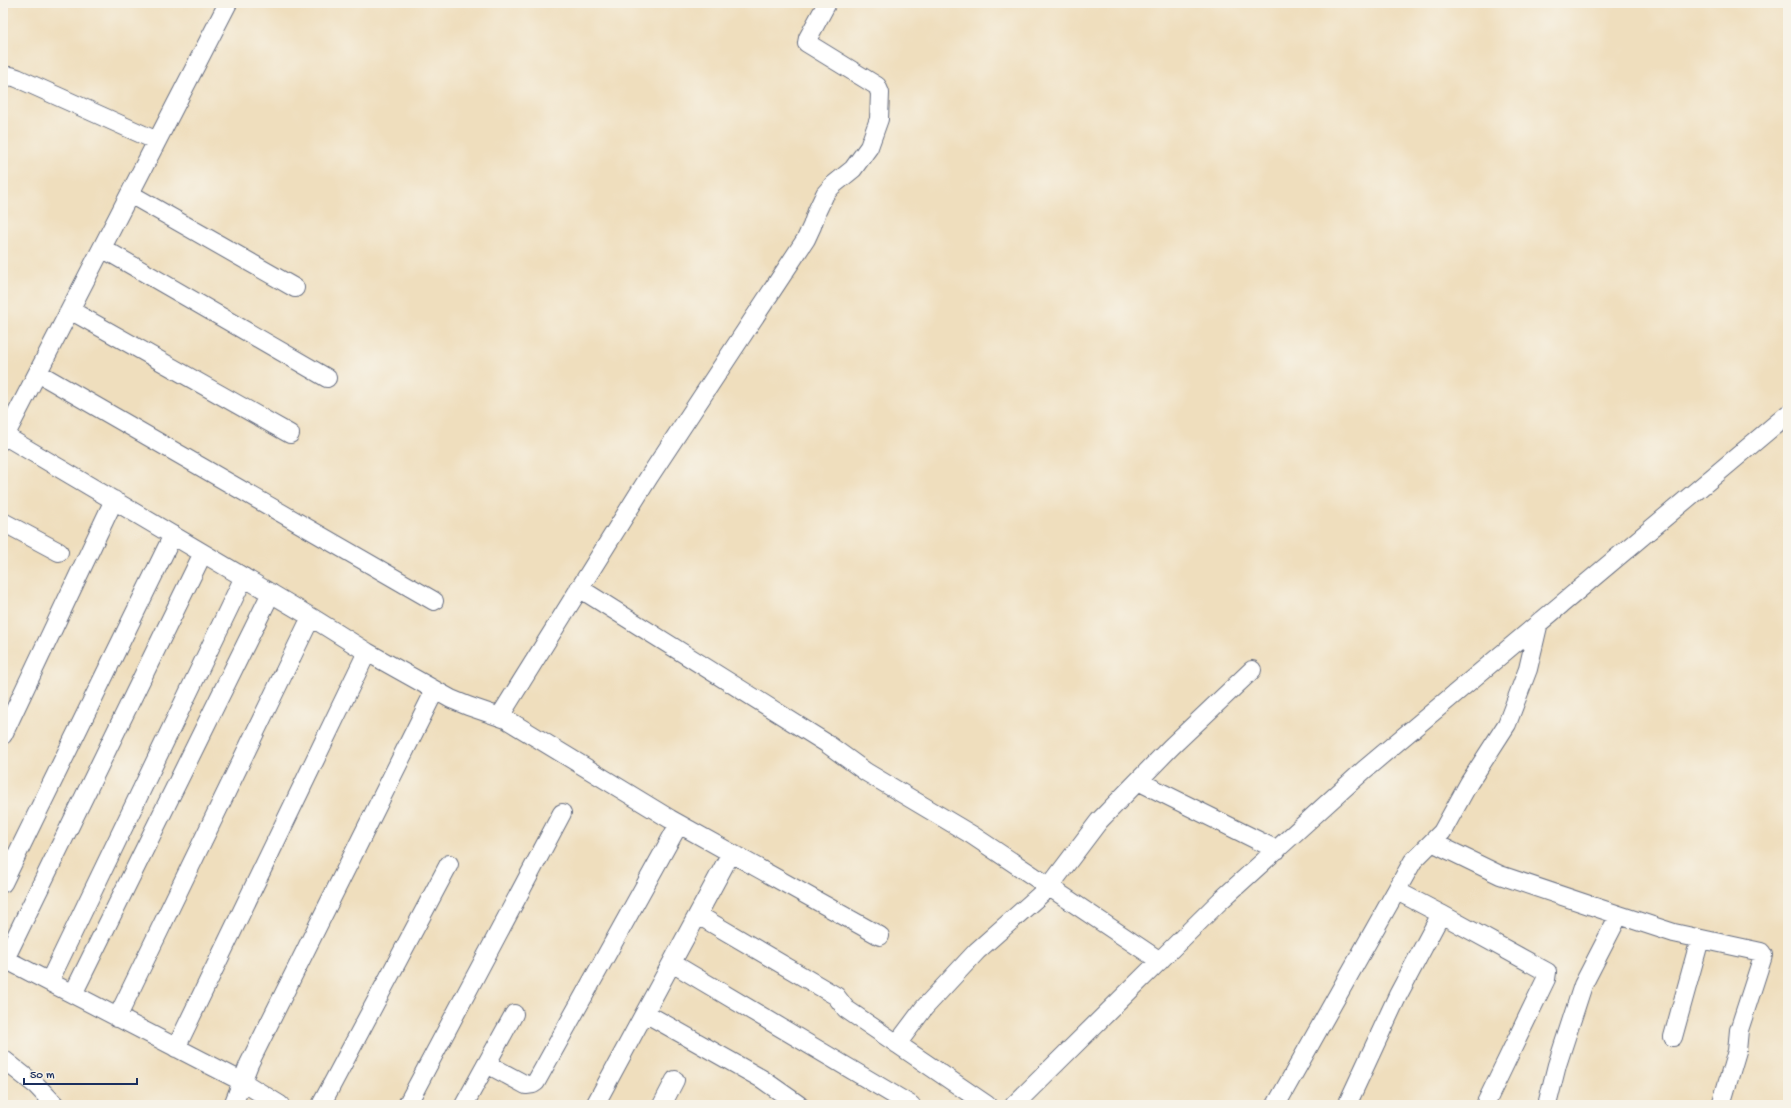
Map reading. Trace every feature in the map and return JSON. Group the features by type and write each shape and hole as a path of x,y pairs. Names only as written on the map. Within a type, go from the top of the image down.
{"street":[{"path":"228,3 4,438 114,500 368,652 435,690 468,706 500,716 680,824 880,936"},
{"path":"500,716 648,477 806,239 825,194 832,186 853,169 869,146 879,119 879,89 874,84 808,43 808,38 827,3"},
{"path":"3,78 11,76 17,78 157,141"},
{"path":"130,194 295,288"},
{"path":"102,248 327,378"},
{"path":"70,310 290,434"},
{"path":"38,373 434,601"},
{"path":"1014,1105 1220,901 1364,770 1788,414"},
{"path":"3,735 114,500"},
{"path":"3,522 59,552"},
{"path":"3,883 173,535"},
{"path":"203,553 4,959 241,1081 280,1105"},
{"path":"49,982 244,577"},
{"path":"579,588 826,743 866,772 972,835 1160,961"},
{"path":"73,994 271,593"},
{"path":"117,1018 311,617"},
{"path":"1276,1105 1413,861 1442,832 1469,783 1507,724 1528,669 1539,622"},
{"path":"176,1048 368,652"},
{"path":"897,1044 924,1008 977,951 1048,887 1099,821 1171,747 1252,670"},
{"path":"233,1105 241,1081 435,690"},
{"path":"1138,781 1277,850"},
{"path":"407,1105 562,812"},
{"path":"487,1064 526,1085 536,1082 680,824"},
{"path":"1432,842 1500,874 1619,915 1674,933 1761,952 1763,955 1739,1030 1737,1051 1722,1105"},
{"path":"595,1105 731,853"},
{"path":"321,1105 450,864"},
{"path":"1397,891 1547,972 1546,979 1485,1105"},
{"path":"1347,1105 1398,995 1441,914"},
{"path":"698,915 836,996 846,1009 987,1105"},
{"path":"1547,1105 1557,1066 1583,985 1619,915"},
{"path":"1673,1037 1700,939"},
{"path":"672,963 911,1105"},
{"path":"645,1012 762,1079 799,1105"},
{"path":"464,1105 514,1014"},
{"path":"3,1059 37,1086 55,1105"},
{"path":"662,1105 675,1080"}]}
